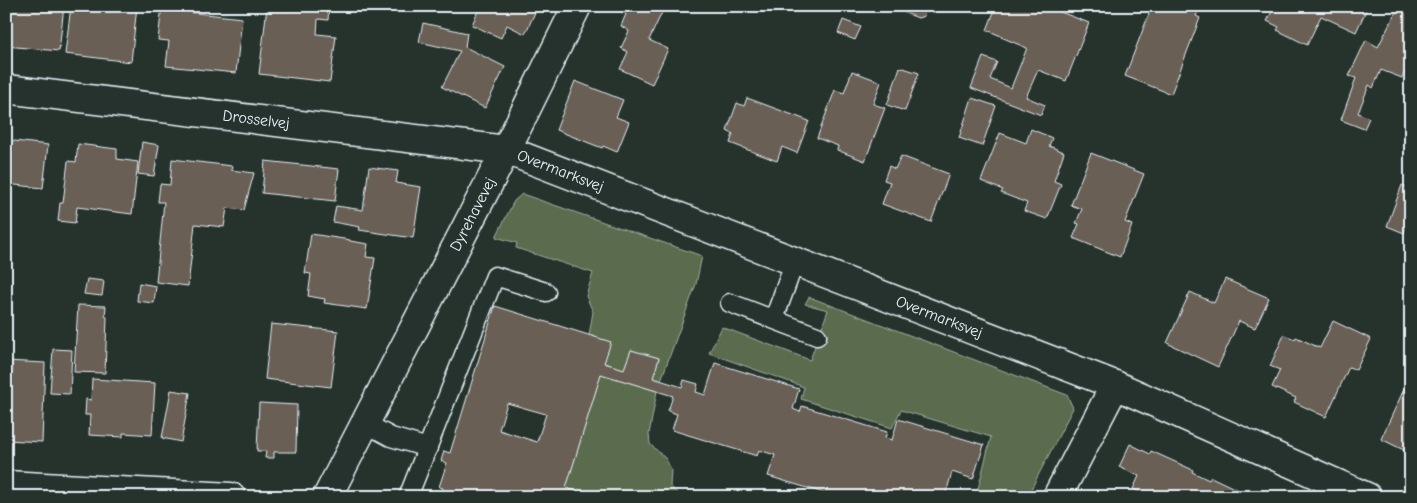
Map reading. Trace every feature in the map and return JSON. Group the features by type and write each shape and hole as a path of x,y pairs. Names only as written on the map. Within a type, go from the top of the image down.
{"street":[{"name":"Dyrehavevej","path":"327,497 506,150 577,6"},
{"name":"Drosselvej","path":"6,89 506,150"},
{"name":"Overmarksvej","path":"506,150 1115,385 1367,497"},
{"path":"1057,497 1115,385"},
{"path":"6,485 231,497"}],"lane":[{"path":"774,319 795,261"},
{"path":"408,497 494,276 546,292"},
{"path":"730,303 817,336"},
{"path":"365,423 391,436 428,448"}],"green space":[{"path":"522,194 702,256 696,284 661,380 653,378 659,358 631,350 624,369 604,363 610,342 589,335 593,312 586,296 593,273 516,248 517,243 496,237 514,201"},
{"path":"809,297 1067,395 1073,408 1027,497 976,497 991,437 901,410 892,428 801,399 804,387 709,353 722,327 810,360 828,310 805,304"},
{"path":"601,374 657,391 649,434 650,444 666,459 671,470 670,486 679,495 676,497 594,497 566,488"}],"building":[{"path":"6,6 64,6 59,51 6,46"},
{"path":"71,6 137,6 131,62 65,54"},
{"path":"162,6 179,7 178,11 242,18 236,73 166,66 169,41 158,40"},
{"path":"296,6 329,6 328,20 318,19 317,34 336,36 330,82 259,74 267,7 296,10"},
{"path":"480,6 538,6 525,34 507,25 501,38 472,25"},
{"path":"613,6 665,6 649,40 668,49 652,84 620,69 628,52 621,48 629,31 621,26 626,14"},
{"path":"888,6 931,6 930,9 925,11 924,16 918,18"},
{"path":"980,6 1045,6 1089,23 1066,81 1038,70 1026,97 1045,105 1041,115 971,88 983,57 997,62 990,79 1011,88 1027,48 987,30 994,12"},
{"path":"1152,6 1200,6 1196,16 1200,18 1171,94 1125,76"},
{"path":"1275,6 1368,6 1356,32 1321,16 1307,45 1277,30 1279,27 1267,21"},
{"path":"1399,6 1411,6 1411,67 1408,66 1402,78 1381,70 1373,88 1369,85 1358,113 1369,118 1364,129 1341,120 1356,78 1349,76 1366,40 1378,47"},
{"path":"843,20 861,27 855,40 838,33"},
{"path":"423,23 467,33 465,47 505,67 485,108 442,87 460,51 419,42"},
{"path":"900,67 919,73 905,111 887,105"},
{"path":"852,71 881,82 873,104 885,108 865,161 837,150 838,146 817,138 835,90 844,93"},
{"path":"575,81 623,100 616,117 629,122 617,152 556,130"},
{"path":"747,98 809,121 797,153 782,147 777,161 730,143 733,134 727,131 737,103 744,106"},
{"path":"972,98 996,106 982,146 959,138"},
{"path":"1031,129 1052,138 1049,146 1064,152 1054,181 1061,184 1047,219 1024,211 1027,203 1001,193 1003,190 981,181 1000,133 1026,143"},
{"path":"6,140 48,145 43,188 6,184"},
{"path":"142,142 159,145 154,176 138,174"},
{"path":"78,144 117,149 117,159 138,162 132,214 77,207 75,223 58,221 60,203 63,203 68,161 76,162"},
{"path":"1091,153 1144,174 1125,222 1132,225 1120,257 1073,238 1079,224 1076,223 1082,209 1071,205"},
{"path":"901,156 949,174 931,222 882,204 890,182 884,180 889,166 895,169"},
{"path":"172,159 232,166 231,170 254,173 244,210 227,208 224,227 195,224 188,286 156,282 164,202 158,202 160,184 170,185"},
{"path":"265,161 339,169 335,201 262,193"},
{"path":"369,167 398,171 396,183 421,187 413,238 359,230 360,227 333,222 336,206 363,210"},
{"path":"1402,185 1411,188 1411,216 1404,233 1387,226"},
{"path":"311,234 368,244 366,257 375,258 367,309 324,303 325,299 308,296 311,274 305,273"},
{"path":"87,279 104,281 102,296 84,294"},
{"path":"1225,279 1269,298 1255,328 1239,321 1218,367 1167,343 1190,292 1214,303"},
{"path":"139,283 156,286 154,303 137,301"},
{"path":"78,305 106,306 105,373 74,372"},
{"path":"495,306 611,342 604,363 624,369 631,350 659,358 653,378 682,387 684,380 698,384 696,392 705,395 715,363 799,389 793,409 800,412 802,406 887,432 885,438 892,440 898,419 984,445 973,479 952,472 945,497 902,497 883,491 882,497 837,497 768,476 775,455 759,450 757,456 672,430 677,414 668,411 673,396 601,374 566,488 594,497 422,497 423,491 441,496 443,488 439,487 447,463 441,461 444,451 450,453","holes":["507,403 546,414 537,442 499,430"]},
{"path":"1333,321 1371,339 1356,370 1349,367 1326,417 1294,402 1296,398 1272,387 1280,370 1270,366 1284,335 1295,339 1296,337 1320,348"},
{"path":"271,324 338,331 331,387 265,379"},
{"path":"53,349 72,350 70,394 50,393"},
{"path":"6,361 45,363 42,442 6,440"},
{"path":"92,379 155,383 152,435 123,433 123,437 89,435 90,415 85,415 86,399 91,400"},
{"path":"1406,385 1411,387 1410,453 1381,439"},
{"path":"171,390 190,393 181,442 162,438"},
{"path":"259,403 297,405 296,452 274,452 274,458 265,458 266,451 257,451"},
{"path":"1130,444 1150,454 1151,451 1193,470 1192,472 1209,480 1211,477 1253,497 1150,497 1133,489 1139,476 1119,467"}]}
